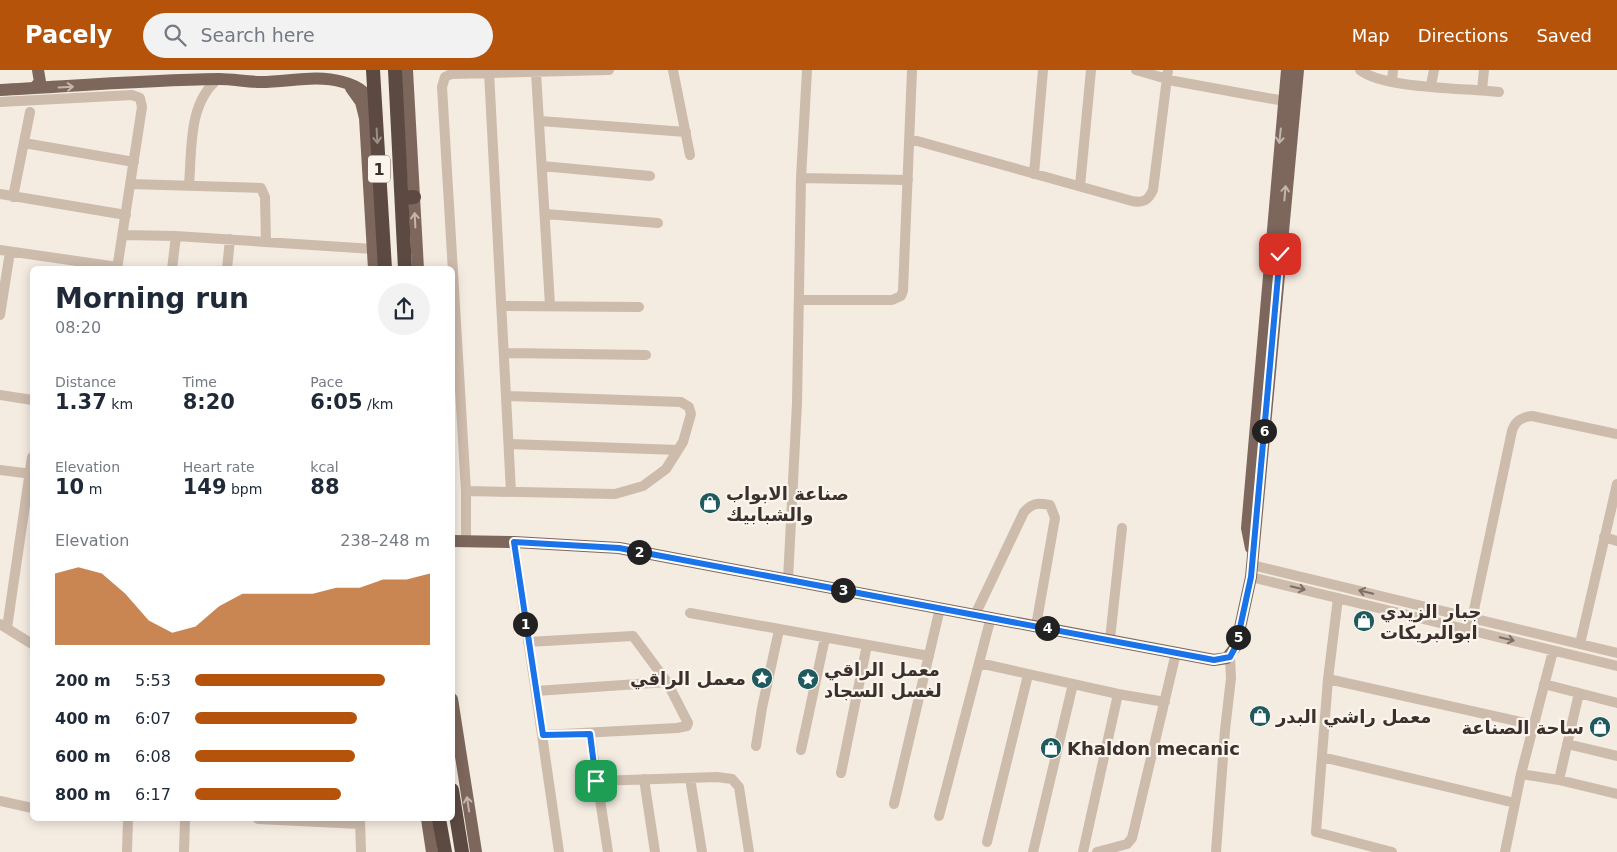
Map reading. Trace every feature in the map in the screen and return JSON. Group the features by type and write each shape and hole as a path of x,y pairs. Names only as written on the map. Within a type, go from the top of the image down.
{"highway":[{"name":"1","path":"373,70 375,194 385,266"},
{"name":"1","path":"395,70 408,198 405,266"},
{"path":"455,809 462,852"},
{"path":"437,845 439,821"}],"main road":[{"path":"34,88 40,82 38,70"},
{"path":"407,70 408,198 418,266"},
{"path":"1252,565 1247,528 1287,70"},
{"path":"455,542 514,542 619,548 1214,660 1230,657 1236,646 1252,565 1298,70"},
{"path":"0,90 218,79 262,82 322,78 343,82 363,91 371,101 375,112"},
{"path":"343,82 357,94 363,110 375,194 374,266"},
{"path":"455,718 476,852"},
{"path":"429,821 437,845"}],"street":[{"path":"453,266 442,88 445,77 451,74 489,72 536,73 609,70"},
{"path":"673,70 690,155"},
{"path":"788,580 799,300 801,178 807,70"},
{"path":"799,300 892,300 901,296 904,283 912,70"},
{"path":"1034,174 1043,70"},
{"path":"1080,186 1091,70"},
{"path":"1136,70 1284,100"},
{"path":"1360,70 1373,78 1392,82 1498,92"},
{"path":"1392,82 1393,70"},
{"path":"1431,85 1434,70"},
{"path":"1482,90 1484,70"},
{"path":"489,72 511,492"},
{"path":"536,73 550,305"},
{"path":"910,140 1140,202 1150,198 1154,181 1168,75"},
{"path":"189,185 197,109 207,89 218,79"},
{"path":"0,102 137,96 142,101 118,266"},
{"path":"13,197 30,112"},
{"path":"540,121 686,132"},
{"path":"24,143 134,162"},
{"path":"542,166 650,176"},
{"path":"801,178 908,180"},
{"path":"130,184 261,188 265,197 266,242"},
{"path":"0,194 126,214"},
{"path":"546,214 658,223"},
{"path":"123,234 373,249"},
{"path":"172,266 176,236"},
{"path":"227,266 230,239"},
{"path":"0,315 5,251 63,264 90,266"},
{"path":"455,306 466,491 466,541"},
{"path":"502,306 639,306"},
{"path":"505,353 646,355"},
{"path":"0,395 30,400"},
{"path":"466,491 614,494 643,486 657,478 666,469 683,442 691,414 689,407 681,402 507,396"},
{"path":"1470,630 1514,424 1522,418 1532,416 1617,434"},
{"path":"509,444 678,450"},
{"path":"0,470 30,474"},
{"path":"30,479 3,626 30,643"},
{"path":"1580,644 1617,484"},
{"path":"975,614 1024,512 1030,505 1040,503 1050,505 1055,518 1036,626"},
{"path":"1110,639 1122,528"},
{"path":"1604,537 1617,541"},
{"path":"514,542 559,852"},
{"path":"1252,565 1338,598 1617,666"},
{"path":"1252,565 1617,654"},
{"path":"1338,598 1328,679 1316,832 1392,852"},
{"path":"894,804 940,608"},
{"path":"690,613 929,656"},
{"path":"939,816 991,617"},
{"path":"756,746 762,708 779,630"},
{"path":"528,642 633,636 667,682 688,723 686,726 590,734 543,735"},
{"path":"801,750 825,638"},
{"path":"841,773 867,645"},
{"path":"1505,852 1515,803 1553,650"},
{"path":"1097,852 1127,844 1132,838 1176,653"},
{"path":"1216,852 1225,730 1232,678 1230,657"},
{"path":"979,663 1118,694 1165,702"},
{"path":"987,842 1028,675"},
{"path":"1328,679 1534,725"},
{"path":"536,690 667,682"},
{"path":"1033,852 1073,684"},
{"path":"1544,684 1617,703"},
{"path":"1559,780 1579,693"},
{"path":"1083,852 1118,694"},
{"path":"590,734 608,852"},
{"path":"1567,744 1617,756"},
{"path":"1322,757 1515,803"},
{"path":"1522,774 1559,780 1617,794"},
{"path":"596,781 727,777 739,787 749,852"},
{"path":"690,778 702,852"},
{"path":"644,779 655,852"},
{"path":"0,801 30,808"},
{"path":"126,852 128,821"},
{"path":"184,852 185,821"},
{"path":"360,821 360,852"}],"place":[{"name":"صناعة الابواب والشبابيك","path":"710,503"},
{"name":"جبار الزيدي ابوالبريكات","path":"1364,621"},
{"name":"معمل الراقي","path":"762,678"},
{"name":"معمل الراقي لغسل السجاد","path":"808,679"},
{"name":"معمل راشي البدر","path":"1260,716"},
{"name":"ساحة الصناعة","path":"1600,727"},
{"name":"Khaldon mecanic","path":"1051,748"}],"route":[{"path":"596,781 590,734 543,735 514,542 619,548 1214,660 1223,660 1230,657 1236,646 1251,577 1280,254"}]}
